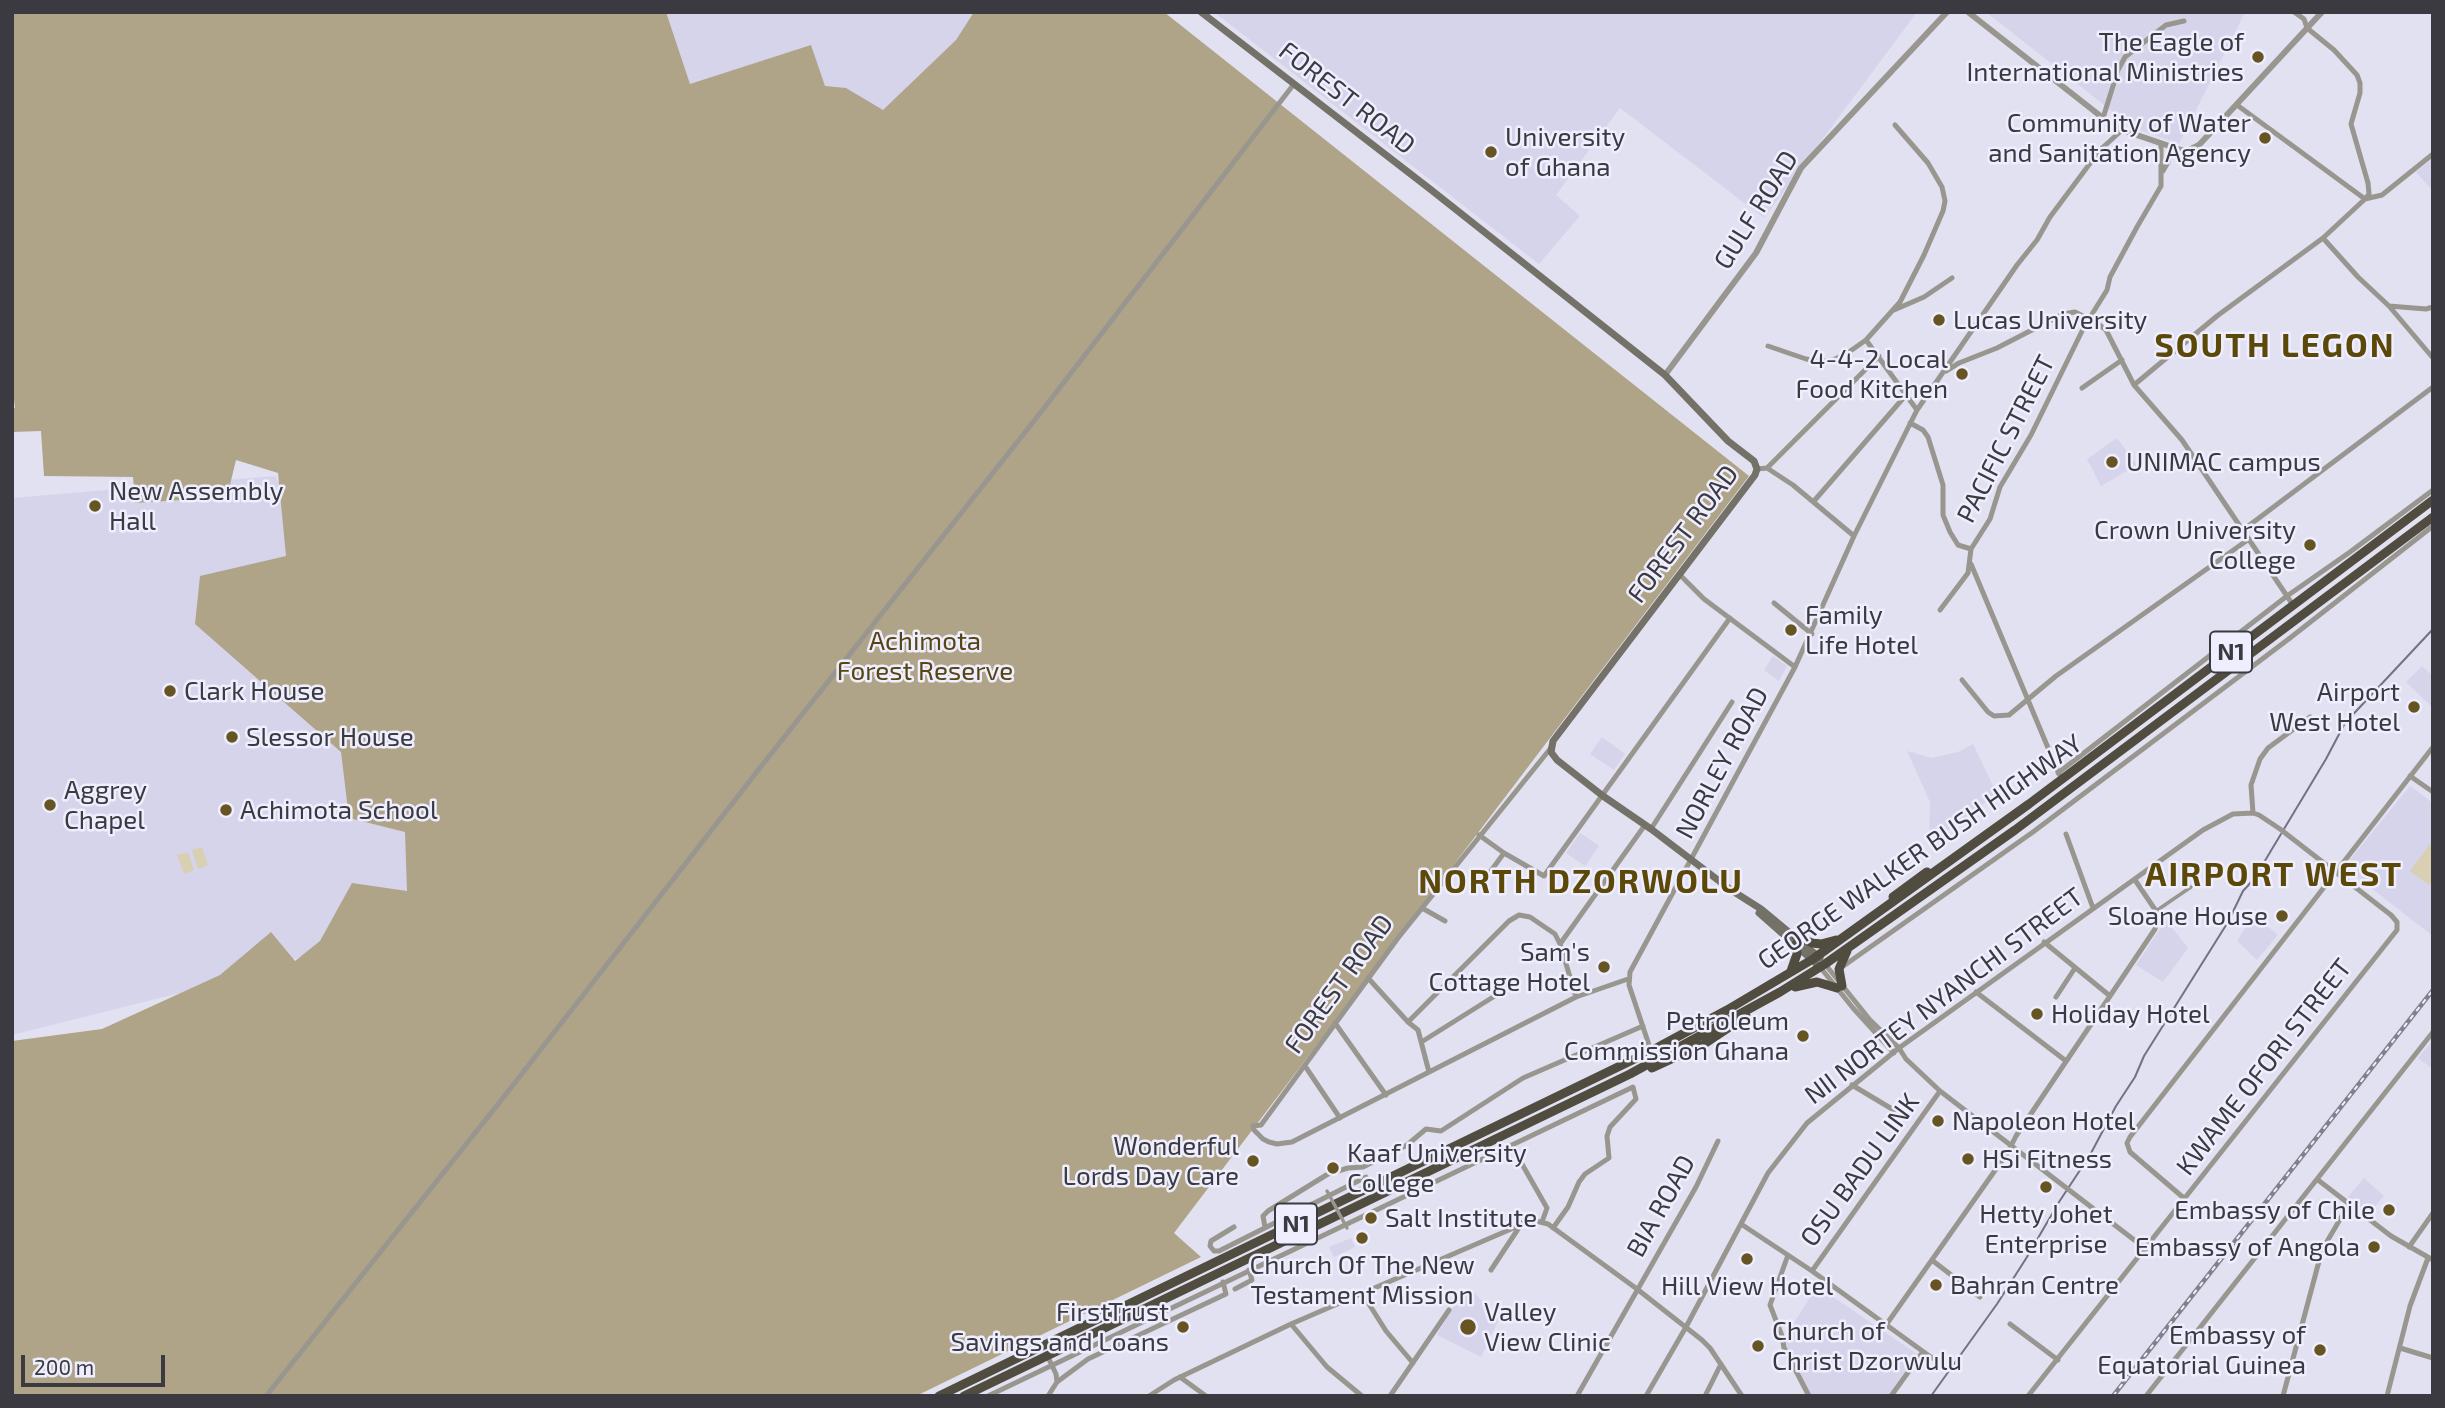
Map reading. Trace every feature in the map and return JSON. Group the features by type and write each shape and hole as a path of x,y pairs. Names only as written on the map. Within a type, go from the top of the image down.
{"highway":[{"name":"GEORGE WALKER BUSH HIGHWAY","path":"1047,1355 1630,1074 1661,1065 1704,1044 1780,992 1873,918 1902,889 1960,848 1988,835 2060,776 2293,605 2389,528 2433,500"},
{"name":"GEORGE WALKER BUSH HIGHWAY","path":"939,1396 1651,1051 1790,972 1849,947 2015,830 2433,517"},
{"path":"1790,972 1797,954 1796,940 1821,944 1850,934"},
{"path":"1780,992 1805,983 1817,982 1839,987 1841,961 1849,947"},
{"name":"N1","path":"964,1396 1047,1355"}],"main road":[{"name":"FOREST ROAD","path":"1201,12 1665,375 1728,441 1754,461 1757,469 1755,475 1550,748"},
{"path":"1550,748 1557,760 1602,796 1648,827 1751,905 1761,909 1819,961"}],"street":[{"name":"GULF ROAD","path":"1665,375 1756,253 1801,168 1947,12"},
{"path":"1968,12 2102,118 2122,130 2181,150 2194,148 2322,12"},
{"path":"2134,385 2217,316 2323,238 2368,194 2368,183 2351,124 2360,93 2360,83 2353,68 2307,28 2304,19 2294,12"},
{"path":"2102,118 2125,57 2166,25 2184,21"},
{"path":"266,1396 1041,412 1294,84"},
{"path":"2237,105 2365,199 2382,195 2433,154"},
{"path":"1768,346 1819,361 1833,360 1866,340 1894,310 1924,255 1945,201 1942,187 1928,163 1895,125"},
{"name":"NORLEY ROAD","path":"1628,979 1629,972 1812,634 1854,536 1917,410 2037,240 2050,217 2100,150 2122,130"},
{"name":"PACIFIC STREET","path":"1940,610 1968,573 1971,549 1990,519 2000,487 2025,447 2090,318 2107,290 2110,277 2161,186 2161,145"},
{"name":"PACIFIC STREET","path":"2163,171 2171,148"},
{"path":"2323,238 2389,306 2433,358"},
{"path":"1894,310 1924,297 1952,278"},
{"path":"2389,306 2426,309 2433,307"},
{"path":"1943,373 2063,314 2075,312 2090,318 2106,330 2134,385 2182,440 2293,605"},
{"path":"1866,340 1917,410"},
{"path":"1757,469 1767,468 1825,407 1879,356"},
{"path":"2082,388 2122,360"},
{"path":"2243,530 2433,387"},
{"path":"1814,501 1906,395"},
{"path":"1910,423 1923,430 1928,437 1943,485 1943,515 1950,533 1958,545 1971,549"},
{"path":"1767,468 1814,501 1854,536"},
{"path":"1970,561 2060,776 2287,596 2389,528 2433,490"},
{"path":"1839,970 2033,832 2433,527"},
{"path":"1962,680 1994,716 2009,715 2026,699 2249,539"},
{"path":"1680,575 1704,599 1795,667"},
{"path":"1774,603 1812,634"},
{"path":"1479,835 1544,876 1730,618"},
{"path":"1560,944 1648,827 1732,702"},
{"path":"2310,717 2268,748 2260,759 2251,785 2253,813 2280,829 2335,871"},
{"path":"2185,1199 2130,1152 2127,1143 2130,1137 2433,747"},
{"name":"FOREST ROAD","path":"1340,1118 1285,1144 1263,1139 1253,1126 1261,1125 1368,978 1550,748"},
{"path":"2410,776 2433,792"},
{"name":"NII NORTEY NYANCHI STREET","path":"1646,1396 1768,1173 1796,1135 1852,1085 2044,942 2216,822 2233,814 2253,813"},
{"path":"2066,834 2093,908"},
{"path":"1482,883 1504,853"},
{"name":"KWAME OFORI STREET","path":"2028,1396 2397,930 2395,919 2335,871"},
{"path":"1886,1325 1933,1261 2155,929 2158,916 2156,911 2135,880"},
{"path":"2156,911 2191,887"},
{"path":"1422,908 1445,921"},
{"path":"1408,1022 1509,921 1519,915 1530,917 1548,928 1560,944 1576,997"},
{"path":"2044,942 2110,996"},
{"path":"1819,961 1896,1051 1940,1091 2146,1249"},
{"path":"2056,997 2075,968"},
{"path":"1368,978 1418,1030 1429,1072"},
{"path":"1305,1066 1340,1118 1576,997 1628,979 1651,1051"},
{"path":"1423,1041 1509,987"},
{"path":"1976,992 2066,1061"},
{"path":"1335,1023 1386,1095"},
{"path":"1265,1227 1263,1216 1268,1211 1328,1174 1363,1167 1407,1144 1426,1129 1437,1133 1523,1078 1643,1026"},
{"path":"2146,1396 2433,1032"},
{"path":"1852,1085 1902,1115"},
{"path":"988,1396 1633,1087 1636,1099 1610,1127 1607,1136 1609,1158 1585,1174 1568,1207 1553,1228"},
{"name":"OSU BADU LINK","path":"1812,1271 1940,1091"},
{"name":"BIA ROAD","path":"1577,1396 1691,1195 1718,1141"},
{"path":"1518,1157 1547,1208 1542,1222"},
{"path":"1363,1167 1372,1187"},
{"path":"1234,1227 1211,1241 1212,1250 1219,1251 1366,1177"},
{"path":"2318,1180 2409,1247 2430,1259 2413,1299 2387,1396"},
{"path":"1327,1191 1347,1228"},
{"path":"2283,1396 2322,1250 2349,1204"},
{"path":"2409,1247 2433,1213"},
{"path":"1149,1396 1180,1377 1291,1324 1532,1220 1553,1228 1686,1327 1710,1348 1742,1396"},
{"path":"1490,1270 1523,1222"},
{"path":"1741,1224 1812,1271 1932,1358"},
{"path":"1788,1255 1770,1305 1784,1348 1809,1396"},
{"path":"1933,1261 1980,1297"},
{"path":"1235,1289 1252,1279 1249,1270"},
{"path":"1048,1396 1057,1382 1088,1359 1226,1294 1223,1282"},
{"path":"1362,1293 1386,1331 1413,1363"},
{"path":"1181,1303 1186,1313"},
{"path":"1390,1396 1449,1310"},
{"path":"1291,1324 1327,1367 1362,1396"},
{"path":"2010,1324 2058,1360"},
{"path":"2400,1348 2433,1358"},
{"path":"1891,1396 1922,1353"},
{"path":"1047,1355 1057,1382"},
{"path":"1705,1396 1721,1364"},
{"path":"1180,1377 1206,1396"}],"shaded area":[{"path":"531,12 1112,12 888,288"},
{"name":"University of Ghana","path":"1214,12 1917,12 1764,218 1620,108 1556,195 1580,216 1539,264"},
{"path":"1986,12 2245,12 2179,144 2132,127"},
{"path":"2433,158 2433,191 2416,172"},
{"name":"UNIMAC campus","path":"2117,438 2137,465 2101,486 2087,459"},
{"name":"Achimota School","path":"275,476 427,711 452,909 212,985 12,1035 12,498"},
{"path":"1773,656 1787,666 1779,681 1764,670"},
{"path":"2422,666 2433,676 2433,708 2406,682"},
{"path":"1602,737 1625,754 1614,770 1590,754"},
{"path":"1973,744 1997,794 1929,844 1930,802 1907,751 1932,758 1958,752"},
{"path":"2410,786 2433,803 2433,936 2344,867"},
{"path":"1580,833 1599,846 1585,866 1566,853"},
{"path":"2431,843 2433,879 2429,885 2410,871"},
{"path":"202,847 208,865 198,869 192,850"},
{"path":"188,852 194,870 184,874 177,855"},
{"path":"2253,915 2278,935 2257,960 2237,941"},
{"path":"2166,920 2188,948 2163,982 2136,965"},
{"path":"2433,987 2433,994 2126,1384 2116,1396 2111,1396"},
{"path":"2433,1040 2433,1069 2418,1058"},
{"path":"2364,1178 2384,1196 2369,1214 2348,1197"},
{"path":"1351,1238 1355,1247 1334,1257 1329,1247"},
{"path":"1817,1286 1917,1354 1888,1396 1811,1396 1781,1344"},
{"name":"Valley View Clinic","path":"1469,1287 1499,1319 1481,1357 1437,1335 1454,1305"}],"green space":[{"name":"Achimota Forest Reserve","path":"12,12 666,12 690,84 811,45 825,86 846,88 883,110 956,40 974,12 1164,12 1749,476 1174,1233 1201,1257 916,1396 12,1396 12,1041 102,1029 220,975 271,932 295,961 320,941 352,883 407,891 405,832 349,818 341,752 195,624 200,576 286,556 278,473 236,460 227,497 135,503 133,477 44,476 41,431 12,432 12,408 15,408 12,383"}],"waterway":[{"path":"2284,829 2345,723 2433,629"},
{"path":"1931,1396 2027,1257 2090,1155 2135,1077 2144,1056 2228,922 2243,891 2254,879 2281,834"}],"railway":[{"path":"2113,1396 2433,990"}],"place":[{"name":"The Eagle of International Ministries","path":"2258,57"},
{"name":"Community of Water and Sanitation Agency","path":"2265,138"},
{"name":"University of Ghana","path":"1491,152"},
{"name":"Lucas University","path":"1939,320"},
{"name":"4-4-2 Local Food Kitchen","path":"1962,374"},
{"name":"UNIMAC campus","path":"2112,462"},
{"name":"New Assembly Hall","path":"95,506"},
{"name":"Crown University College","path":"2310,545"},
{"name":"Family Life Hotel","path":"1791,630"},
{"name":"Clark House","path":"170,691"},
{"name":"Airport West Hotel","path":"2414,707"},
{"name":"Slessor House","path":"232,737"},
{"name":"Aggrey Chapel","path":"50,805"},
{"name":"Achimota School","path":"226,810"},
{"name":"Sloane House","path":"2282,916"},
{"name":"Sam's Cottage Hotel","path":"1604,967"},
{"name":"Holiday Hotel","path":"2037,1014"},
{"name":"Petroleum Commission Ghana","path":"1803,1036"},
{"name":"Napoleon Hotel","path":"1938,1121"},
{"name":"HSi Fitness","path":"1968,1159"},
{"name":"Wonderful Lords Day Care","path":"1253,1161"},
{"name":"Kaaf University College","path":"1333,1168"},
{"name":"Hetty Johet Enterprise","path":"2046,1187"},
{"name":"Embassy of Chile","path":"2389,1210"},
{"name":"Salt Institute","path":"1371,1218"},
{"name":"Church Of The New Testament Mission","path":"1362,1238"},
{"name":"Embassy of Angola","path":"2374,1247"},
{"name":"Hill View Hotel","path":"1747,1259"},
{"name":"Bahran Centre","path":"1936,1285"},
{"name":"FirstTrust Savings and Loans","path":"1183,1327"},
{"name":"Valley View Clinic","path":"1468,1327"},
{"name":"Church of Christ Dzorwulu","path":"1758,1346"},
{"name":"Embassy of Equatorial Guinea","path":"2320,1350"}],"district":[{"name":"SOUTH LEGON","path":"2275,346"},
{"name":"AIRPORT WEST","path":"2274,875"},
{"name":"NORTH DZORWOLU","path":"1581,882"}]}
